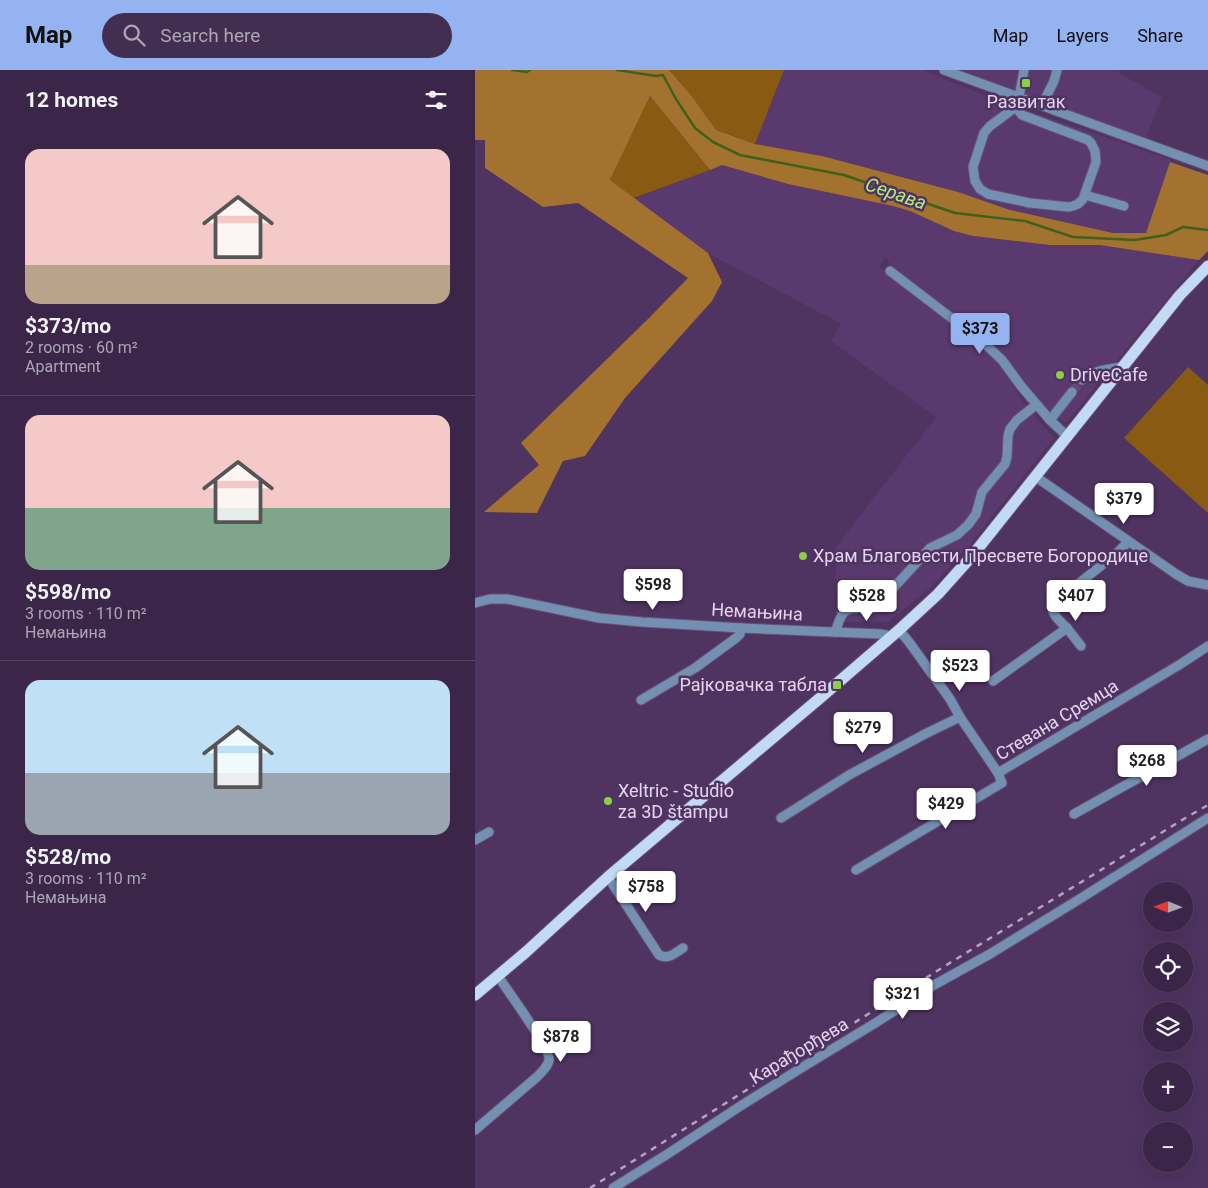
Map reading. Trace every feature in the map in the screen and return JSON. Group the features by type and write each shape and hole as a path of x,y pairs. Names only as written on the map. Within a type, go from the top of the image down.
{"main road":[{"path":"475,995 608,877 820,698 938,594 1036,477 1180,295 1208,266"}],"street":[{"path":"944,70 1208,166"},
{"path":"1016,107 1022,115 1088,140 1091,143 1095,151 1096,162 1085,195 1078,204 1064,207 1030,203 988,194 977,185 973,167 984,134 990,126 1016,107 1024,70"},
{"path":"1041,105 1054,82 1057,70"},
{"path":"1085,195 1124,206"},
{"path":"890,271 985,343 1002,360 1036,405 1068,437"},
{"path":"1082,380 1093,373 1123,367"},
{"path":"1050,420 1072,392"},
{"path":"835,632 841,615 845,611 850,608 871,609 876,607 930,548 957,535 965,528 976,514 982,492 1005,464 1008,436 1012,426 1036,405"},
{"path":"1036,477 1176,574 1188,581 1208,585"},
{"path":"1081,646 1053,612 1053,604 1128,542"},
{"name":"Немањина","path":"475,603 490,599 507,599 599,618 741,628 880,634 889,638"},
{"path":"641,700 695,668 736,638 741,628"},
{"path":"993,681 1067,628"},
{"path":"899,630 950,699 998,773"},
{"name":"Стевана Сремца","path":"856,870 1001,783 998,773 1208,646"},
{"path":"781,818 849,775 961,717"},
{"path":"1074,814 1208,739"},
{"name":"Карађорђева","path":"613,1188 741,1105 1078,900 1208,818"},
{"path":"475,840 489,832"},
{"path":"608,877 659,955 667,957 683,948"},
{"path":"475,1130 538,1076 547,1067 549,1059 548,1053 533,1028 497,976"}],"shaded area":[{"path":"475,70 669,70 691,95 716,130 755,144 822,156 958,192 1010,210 1113,233 1146,233 1170,162 1208,175 1208,251 1199,260 1100,245 1050,245 973,236 954,231 910,211 893,206 788,184 722,165 710,170 650,96 610,180 708,253 722,282 712,301 625,398 585,456 563,461 537,513 484,512 539,465 521,443 688,278 578,203 543,207 485,168 485,140 475,140"},
{"path":"669,70 784,70 755,144 716,130 691,95"},
{"path":"784,70 923,70 986,96 1171,160 1146,233 1113,233 1010,210 958,192 822,156 755,144"},
{"path":"959,70 1120,70 1119,73 1162,97 1144,142"},
{"path":"650,96 710,170 634,198 610,180"},
{"path":"722,165 788,184 893,206 910,211 954,231 973,236 1050,245 1100,245 1199,260 1066,423 1040,403 994,343 893,269 886,258 879,267 983,346 1001,366 1023,402 1054,438 964,552 929,589 888,622 836,622 836,547 936,417 831,341 841,324 708,253 634,199"},
{"path":"1188,367 1208,385 1208,513 1124,438"}],"waterway":[{"name":"Серава","path":"512,70 527,72 530,70"},
{"name":"Серава","path":"617,70 656,76 663,75 695,128 713,142 740,155 844,175 955,213 1025,221 1073,237 1135,240 1166,235 1183,227 1208,230"}],"tunnel":[{"path":"1072,392 1082,380"}],"railway":[{"path":"590,1188 953,961 1208,805"}],"place":[{"name":"Развитак","path":"1026,83"},
{"name":"DriveCafe","path":"1060,375"},
{"name":"Храм Благовести Пресвете Богородице","path":"803,556"},
{"name":"Рајковачка табла","path":"837,685"},
{"name":"Xeltric - Studio za 3D štampu","path":"608,801"}]}
